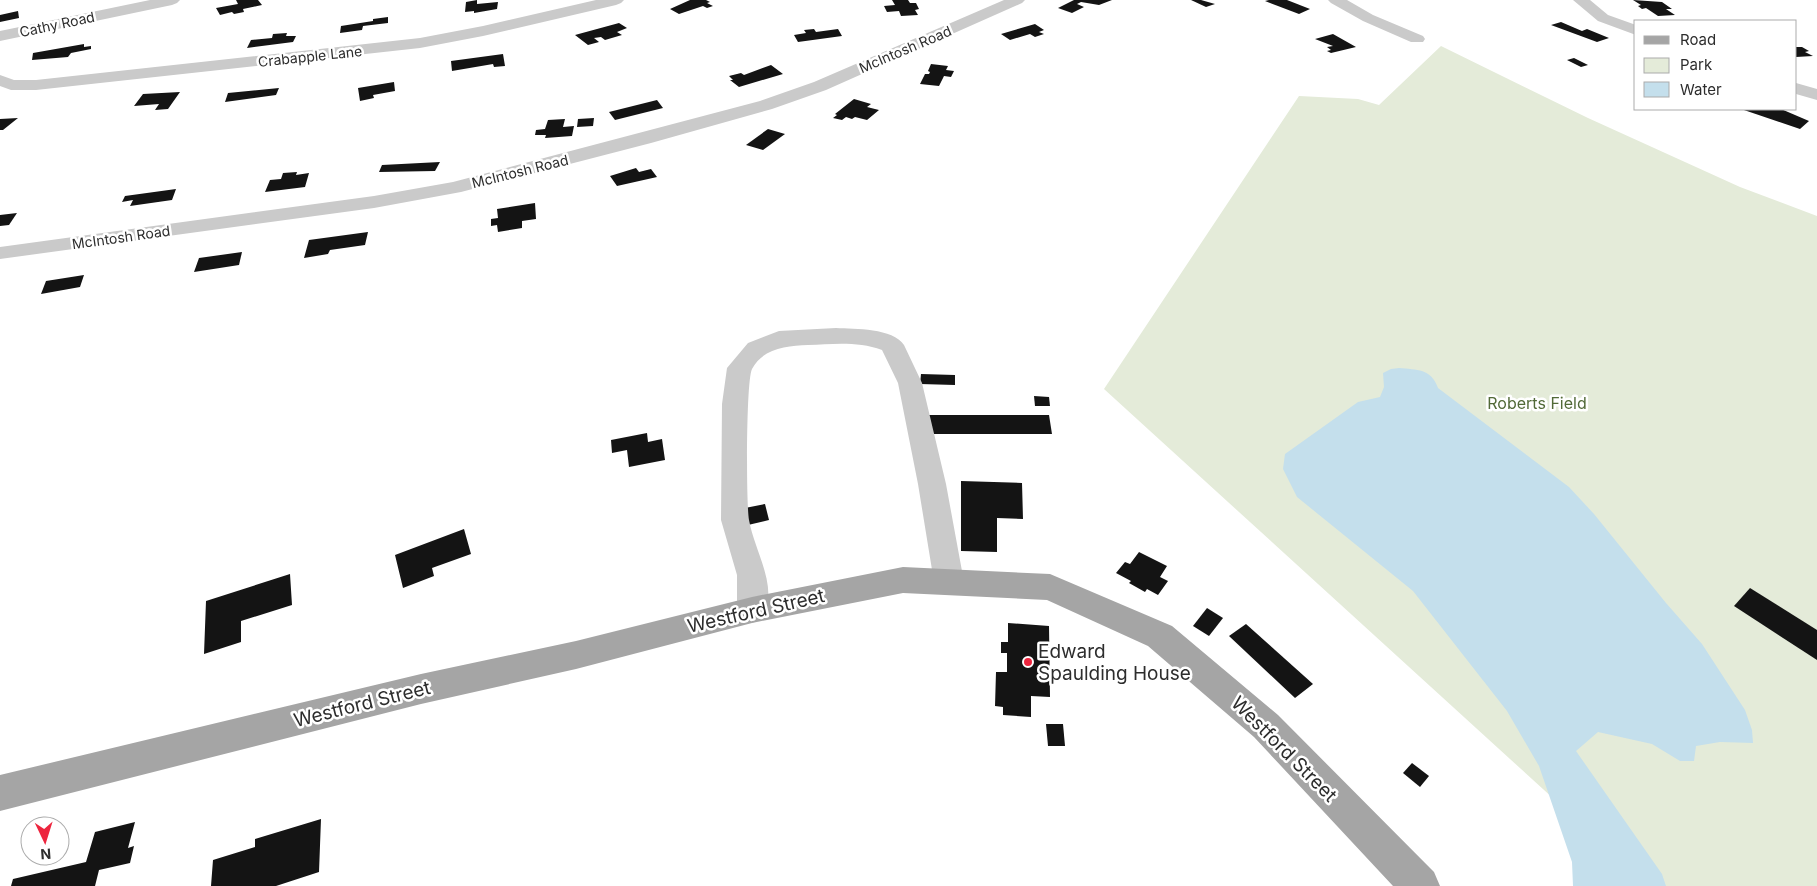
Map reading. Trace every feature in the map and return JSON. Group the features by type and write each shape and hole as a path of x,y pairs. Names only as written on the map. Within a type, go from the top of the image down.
{"main road":[{"name":"Westford Street","path":"0,793 421,689 576,654 752,610 904,580 1050,588 1160,636 1266,726 1420,886"}],"street":[{"name":"Cathy Road","path":"0,36 172,0"},
{"name":"Crabapple Lane","path":"0,80 11,85 36,86 378,48 482,31 616,0"},
{"name":"McIntosh Road","path":"0,253 374,202 454,188 766,105 820,86 1017,0"},
{"path":"1336,0 1368,18 1416,39"},
{"path":"1581,0 1603,18 1634,29"},
{"path":"1797,88 1817,96"},
{"path":"752,610 752,575 735,520 735,404 739,368 756,349 779,340 836,336 870,337 892,345 910,383 930,475 949,582"}],"green space":[{"name":"Roberts Field","path":"1441,46 1588,118 1740,187 1817,216 1817,886 1609,886 1634,872 1104,389 1299,96 1358,99 1379,105"}],"water":[{"path":"1399,368 1427,373 1435,381 1438,388 1569,487 1594,514 1702,644 1745,710 1752,730 1753,743 1720,742 1696,746 1694,761 1680,761 1652,744 1598,732 1576,751 1662,874 1666,886 1573,886 1572,862 1539,766 1507,711 1413,591 1297,497 1283,469 1285,454 1358,402 1380,397 1384,387 1383,373"}],"building":[{"path":"236,0 258,0 262,5 243,9 244,12 220,15 216,8 238,4"},
{"path":"477,0 477,4 498,2 497,9 474,13 474,11 465,12 466,2"},
{"path":"690,0 706,0 710,2 707,3 713,6 707,8 703,6 679,14 670,9"},
{"path":"892,0 908,0 910,3 916,3 919,9 915,10 918,15 901,16 899,11 887,12 884,6 895,5"},
{"path":"1074,0 1112,0 1099,5 1081,2 1077,4 1084,7 1072,13 1058,8"},
{"path":"1191,0 1201,0 1215,4 1206,7"},
{"path":"1287,0 1310,9 1299,14 1265,1"},
{"path":"1633,0 1662,2 1672,9 1666,9 1675,15 1658,16 1646,8 1642,9 1638,6 1641,5"},
{"path":"18,11 19,18 0,22 0,15"},
{"path":"388,17 388,23 363,26 362,30 340,33 341,26"},
{"path":"1561,22 1582,31 1587,29 1609,38 1597,42 1551,25"},
{"path":"619,23 627,28 617,32 622,35 605,40 601,37 594,38 599,42 588,45 575,35"},
{"path":"1035,24 1044,30 1039,32 1044,34 1035,37 1030,34 1010,40 1001,34"},
{"path":"814,29 816,32 838,29 842,36 798,42 794,35 806,33 804,30"},
{"path":"287,33 286,36 296,36 293,42 247,48 251,40 272,38 273,34"},
{"path":"1333,34 1356,47 1331,53 1327,51 1331,50 1327,47 1333,46 1315,39"},
{"path":"84,44 84,47 91,46 91,49 71,53 68,57 32,60 33,53"},
{"path":"1797,47 1802,47 1809,51 1805,52 1813,56 1797,57"},
{"path":"503,54 505,66 494,67 493,64 452,71 451,61"},
{"path":"1574,58 1588,65 1581,67 1567,60"},
{"path":"931,64 948,66 946,70 954,71 951,77 944,76 939,86 920,84 925,74 929,74 930,72 928,71"},
{"path":"771,65 783,74 739,87 730,80 733,80 729,76 741,73 744,75"},
{"path":"394,82 395,91 373,95 374,98 360,101 358,88"},
{"path":"279,88 276,95 225,102 228,93"},
{"path":"180,92 168,109 155,110 159,104 134,106 143,94"},
{"path":"854,99 871,104 867,107 879,110 867,120 855,117 852,119 846,117 842,120 833,118 837,115 835,114"},
{"path":"657,100 663,108 615,120 609,112"},
{"path":"1744,110 1783,110 1809,121 1800,129"},
{"path":"18,118 3,130 0,130 0,119"},
{"path":"594,118 593,126 577,127 578,119"},
{"path":"565,119 563,127 574,126 572,136 545,138 546,135 535,135 536,130 545,129 548,120"},
{"path":"768,129 785,134 763,150 746,145"},
{"path":"440,162 435,171 379,172 382,165"},
{"path":"636,168 639,172 651,169 657,177 617,186 610,176"},
{"path":"297,172 296,175 309,173 305,187 265,192 270,180 281,179 283,173"},
{"path":"176,189 172,200 130,206 133,200 122,202 125,196"},
{"path":"535,203 536,219 522,221 522,228 498,232 497,225 491,226 491,219 498,218 497,209"},
{"path":"17,213 9,225 0,226 0,215"},
{"path":"368,232 365,245 330,250 328,254 304,258 309,240"},
{"path":"242,252 239,265 194,272 199,258"},
{"path":"84,275 80,287 41,294 46,281"},
{"path":"921,374 955,375 955,385 920,384"},
{"path":"1034,396 1049,397 1050,406 1035,406"},
{"path":"922,415 1049,415 1052,434 923,434"},
{"path":"647,433 648,442 662,439 665,460 629,467 627,450 612,453 611,440"},
{"path":"961,481 1022,483 1023,519 997,518 997,552 961,551"},
{"path":"765,504 769,520 748,525 745,508"},
{"path":"464,529 471,554 432,568 434,576 403,588 395,555"},
{"path":"1139,552 1167,566 1160,577 1168,581 1158,595 1147,589 1145,592 1129,583 1131,581 1116,573 1125,562 1130,564"},
{"path":"290,574 292,605 241,621 241,642 204,654 206,601"},
{"path":"1750,588 1817,630 1817,660 1734,606"},
{"path":"1207,608 1223,618 1209,636 1193,626"},
{"name":"Edward Spaulding House","path":"1008,623 1049,626 1050,697 1031,696 1031,717 1003,715 1003,707 995,706 996,672 1007,672 1007,653 1001,653 1001,642 1008,642"},
{"path":"1246,624 1313,684 1295,698 1229,636"},
{"path":"1046,724 1063,724 1065,746 1048,746"},
{"path":"1412,763 1429,776 1420,787 1403,773"},
{"path":"321,819 319,872 276,886 211,886 213,860 255,847 255,839"},
{"path":"135,822 128,848 134,846 130,863 99,870 95,886 11,886 13,879 86,862 95,832"}],"place":[{"name":"Edward Spaulding House","path":"1028,662"}]}
